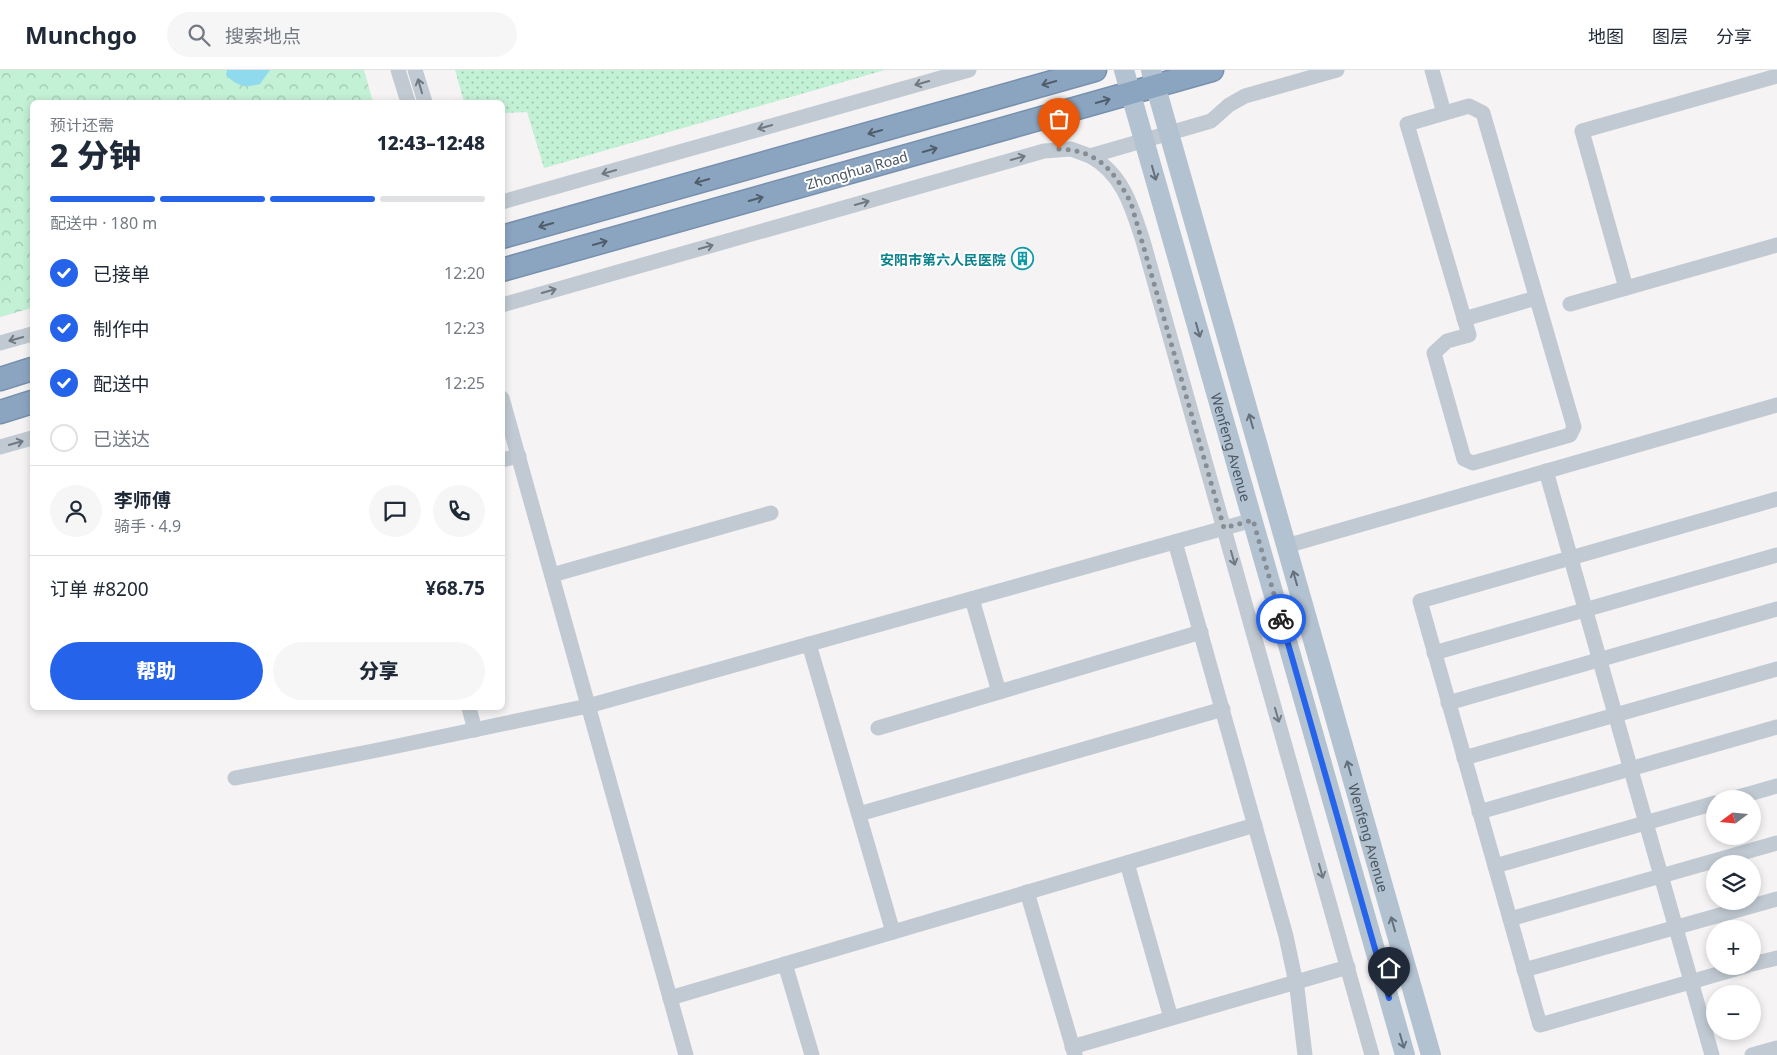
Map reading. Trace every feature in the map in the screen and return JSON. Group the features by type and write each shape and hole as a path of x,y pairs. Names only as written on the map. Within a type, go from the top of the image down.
{"highway":[{"path":"505,236 1096,70"},
{"name":"Zhonghua Road","path":"505,269 1131,93 1154,78 1212,70"},
{"path":"0,379 30,371"},
{"path":"0,412 30,403"}],"main road":[{"name":"Wenfeng Avenue","path":"1124,70 1406,1055"},
{"name":"Wenfeng Avenue","path":"1154,78 1430,1055"}],"street":[{"path":"398,70 407,100"},
{"path":"415,70 424,100"},
{"path":"505,201 969,70"},
{"path":"1090,156 1211,121 1228,105 1245,96 1337,70"},
{"path":"1432,70 1444,113"},
{"path":"1626,288 1582,131 1777,76"},
{"path":"1469,106 1483,113 1536,298 1574,427 1570,435 1473,463 1464,459 1434,353 1447,341 1469,335 1407,124 1469,106"},
{"path":"505,303 1044,151 1072,149 1105,164 1118,179 1131,203 1372,1055"},
{"path":"1570,304 1777,245"},
{"path":"1464,319 1536,298"},
{"path":"0,344 30,335"},
{"path":"1286,546 1777,405"},
{"path":"505,408 686,1055"},
{"path":"0,448 30,439"},
{"path":"505,459 519,456"},
{"path":"1546,471 1712,1055"},
{"path":"1715,975 1540,1025 1420,601 1777,499"},
{"path":"552,575 771,513"},
{"path":"234,778 588,706 1253,520"},
{"path":"1175,542 1286,936 1295,982 1305,1055"},
{"path":"1434,652 1777,555"},
{"path":"972,599 1000,692"},
{"path":"1448,703 1777,610"},
{"path":"878,728 1201,632"},
{"path":"810,644 893,932"},
{"path":"1464,758 1777,669"},
{"path":"859,814 1223,709"},
{"path":"470,710 475,730"},
{"path":"1479,812 1777,727"},
{"path":"1761,791 1777,786"},
{"path":"1495,866 1706,806"},
{"path":"670,998 1255,825"},
{"path":"1510,919 1777,843"},
{"path":"1127,863 1171,1018"},
{"path":"1028,892 1074,1051 1171,1018 1348,967"},
{"path":"1524,970 1777,899"},
{"path":"1761,962 1777,958"},
{"path":"785,964 812,1055"},
{"path":"1752,1055 1777,1048"}],"green space":[{"path":"0,70 364,70 372,100 30,100 30,309 0,317"},
{"path":"455,70 885,70 544,168 527,112 505,113 505,100 463,100"}],"water":[{"path":"227,70 270,70 260,84 249,86 234,82 226,75"}],"way so far":[{"path":"1059,149 1072,149 1105,164 1118,179 1131,203 1224,528 1253,520 1281,619"}],"place":[{"name":"安阳市第六人民医院","path":"1022,259"}],"route":[{"path":"1281,619 1389,998"}]}
